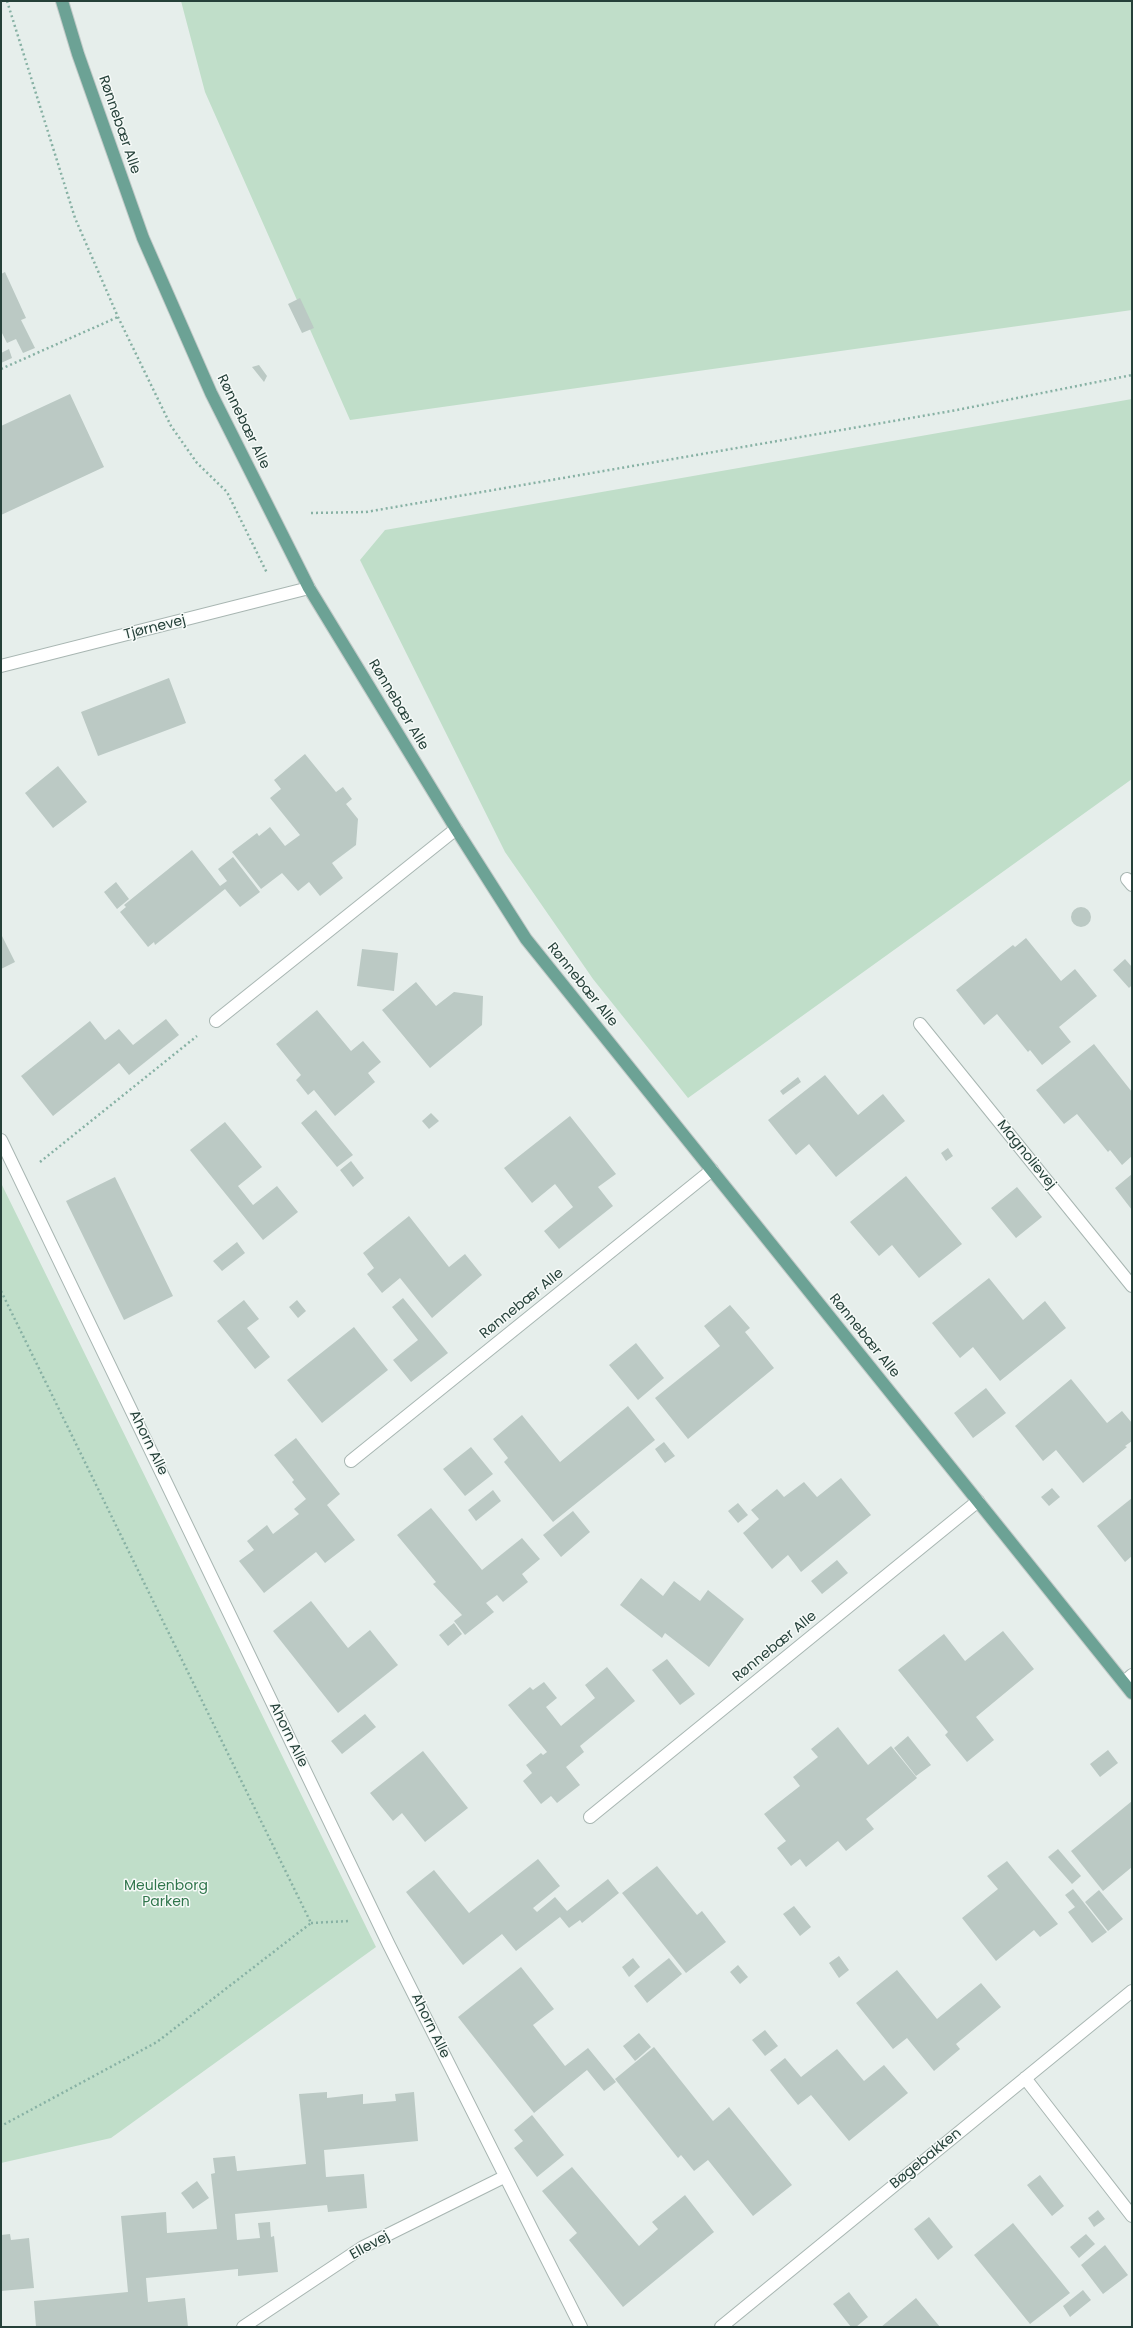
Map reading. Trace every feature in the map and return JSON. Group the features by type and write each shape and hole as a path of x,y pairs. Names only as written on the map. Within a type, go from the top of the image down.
{"main road":[{"name":"Rønnebær Alle","path":"62,1 78,54 143,238 211,393 309,588 456,829 526,939 978,1501 1128,1678 1132,1693"}],"street":[{"name":"Tjørnevej","path":"1,666 279,597 309,588"},
{"path":"216,1021 456,829"},
{"name":"Magnolievej","path":"920,1024 1132,1286"},
{"name":"Ahorn Alle","path":"1,1140 377,1920 504,2177 581,2327"},
{"name":"Rønnebær Alle","path":"351,1461 712,1170"},
{"name":"Rønnebær Alle","path":"590,1817 978,1501"},
{"name":"Bøgebakken","path":"721,2327 1132,1991"},
{"path":"1025,2078 1132,2216"},
{"name":"Ellevej","path":"243,2327 363,2248 504,2177"}],"path":[{"path":"7,1 75,218 118,317 171,426 197,463 227,492 279,597"},
{"path":"1,369 118,317"},
{"path":"311,513 366,512 957,410 1132,375"},
{"path":"20,1178 216,1021"},
{"path":"1,1291 311,1924"},
{"path":"1,2126 157,2042 311,1924 377,1920"}],"green space":[{"path":"181,1 1131,1 1132,310 350,420 205,92"},
{"path":"1132,399 1132,779 688,1098 593,979 505,852 360,560 385,530"},
{"name":"Meulenborg Parken","path":"1,1183 376,1947 111,2138 1,2163"}],"building":[{"path":"5,272 26,318 21,320 35,348 23,353 16,339 7,343 1,331 1,274"},
{"path":"300,298 314,328 302,333 288,304"},
{"path":"9,349 12,358 1,363 1,353"},
{"path":"259,365 267,376 264,382 252,367"},
{"path":"70,394 104,467 1,515 1,426"},
{"path":"169,678 186,723 98,756 81,712"},
{"path":"305,754 336,792 343,787 352,799 346,804 358,819 356,845 332,863 343,878 320,896 309,882 298,891 282,873 261,889 232,852 257,833 259,836 270,827 285,846 300,835 270,798 281,789 274,780"},
{"path":"58,766 87,802 53,828 25,793"},
{"path":"192,850 220,886 227,881 218,869 233,857 260,892 240,907 225,889 155,945 154,942 148,947 120,912 126,907 124,905"},
{"path":"116,882 129,899 117,909 104,892"},
{"path":"1081,907 1088,910 1091,917 1088,924 1081,927 1074,924 1071,917 1074,910"},
{"path":"1,934 15,962 1,969"},
{"path":"1026,938 1061,981 1075,969 1097,996 1059,1027 1071,1042 1042,1065 1030,1050 1028,1052 997,1014 984,1025 956,990 1013,945 1015,947"},
{"path":"362,949 398,953 394,991 357,986"},
{"path":"1125,959 1132,967 1132,985 1129,988 1113,970"},
{"path":"416,982 436,1006 454,992 483,996 482,1025 430,1068 382,1010"},
{"path":"317,1010 351,1051 363,1041 381,1062 368,1073 375,1082 335,1116 314,1090 308,1095 296,1080 301,1075 276,1044"},
{"path":"166,1019 179,1035 129,1075 119,1063 53,1116 21,1076 90,1021 105,1040 119,1029 133,1045"},
{"path":"1094,1044 1132,1092 1132,1156 1122,1165 1110,1150 1108,1152 1077,1114 1064,1124 1036,1090"},
{"path":"825,1075 858,1115 883,1094 905,1121 836,1177 809,1144 796,1155 768,1120"},
{"path":"798,1077 801,1082 783,1095 780,1091"},
{"path":"316,1110 353,1155 337,1167 301,1123"},
{"path":"431,1113 439,1121 429,1129 422,1121"},
{"path":"570,1116 616,1174 598,1187 613,1206 559,1249 544,1231 573,1207 555,1184 532,1203 504,1168"},
{"path":"225,1122 262,1167 238,1186 253,1205 277,1186 298,1212 263,1240 190,1150"},
{"path":"948,1148 953,1156 946,1161 941,1153"},
{"path":"351,1161 364,1178 353,1187 340,1170"},
{"path":"1132,1174 1132,1210 1115,1188"},
{"path":"906,1176 962,1244 919,1278 892,1245 879,1256 850,1222"},
{"path":"115,1177 173,1296 124,1320 66,1201"},
{"path":"1017,1187 1042,1217 1016,1238 991,1208"},
{"path":"409,1216 449,1267 465,1254 482,1275 432,1318 400,1278 382,1293 367,1274 374,1268 363,1253"},
{"path":"237,1242 245,1253 222,1271 213,1261"},
{"path":"989,1278 1023,1320 1045,1301 1066,1328 1000,1381 973,1347 960,1358 932,1323"},
{"path":"403,1298 448,1353 411,1382 393,1360 418,1340 392,1307"},
{"path":"244,1300 259,1319 247,1328 270,1357 255,1369 217,1321"},
{"path":"297,1300 306,1311 298,1318 289,1307"},
{"path":"730,1305 750,1328 745,1332 774,1368 688,1439 655,1398 720,1346 704,1326"},
{"path":"354,1327 388,1370 322,1423 287,1380"},
{"path":"636,1343 664,1378 638,1400 609,1365"},
{"path":"1071,1379 1107,1423 1122,1411 1132,1423 1132,1441 1125,1446 1127,1447 1083,1483 1056,1450 1043,1461 1015,1426"},
{"path":"986,1388 1006,1413 973,1438 954,1413"},
{"path":"628,1406 655,1440 553,1522 504,1462 508,1458 493,1439 522,1415 560,1462"},
{"path":"296,1438 340,1494 327,1505 355,1540 325,1563 316,1552 264,1593 239,1561 254,1550 247,1541 267,1525 273,1534 299,1514 294,1509 306,1499 292,1482 294,1480 274,1455"},
{"path":"664,1442 675,1456 665,1463 655,1449"},
{"path":"471,1447 493,1474 465,1496 443,1469"},
{"path":"841,1478 871,1515 801,1572 788,1555 772,1569 743,1533 759,1519 751,1510 777,1489 784,1497 804,1482 817,1497"},
{"path":"1052,1488 1060,1497 1049,1506 1041,1497"},
{"path":"493,1490 501,1501 476,1521 468,1510"},
{"path":"1132,1498 1132,1556 1125,1562 1097,1526"},
{"path":"738,1503 748,1515 738,1523 728,1511"},
{"path":"431,1508 482,1570 522,1538 540,1559 522,1574 528,1582 503,1602 497,1595 486,1603 494,1612 465,1635 454,1621 462,1615 433,1584 436,1582 397,1535"},
{"path":"573,1511 590,1532 561,1557 543,1535"},
{"path":"837,1560 848,1573 822,1594 811,1581"},
{"path":"641,1578 663,1596 674,1581 700,1601 708,1590 744,1619 709,1667 665,1633 662,1638 620,1605"},
{"path":"311,1601 348,1648 370,1630 398,1665 338,1713 273,1631"},
{"path":"454,1623 462,1634 448,1646 439,1635"},
{"path":"1003,1631 1034,1669 976,1717 994,1740 967,1762 945,1735 948,1732 898,1670 944,1634 965,1661"},
{"path":"667,1659 695,1694 680,1705 652,1670"},
{"path":"607,1667 635,1701 580,1746 584,1752 566,1767 580,1785 557,1803 551,1796 541,1804 523,1781 532,1773 526,1765 541,1753 543,1755 547,1752 508,1705 530,1687 533,1690 544,1682 557,1698 546,1707 561,1726 595,1698 585,1685"},
{"path":"365,1714 376,1727 342,1754 331,1741"},
{"path":"838,1727 868,1765 891,1746 917,1778 866,1819 874,1829 846,1851 838,1841 806,1867 800,1859 791,1866 777,1848 786,1841 764,1814 800,1786 793,1777 818,1757 811,1749"},
{"path":"908,1736 931,1765 916,1776 894,1748"},
{"path":"1108,1750 1118,1763 1100,1777 1090,1764"},
{"path":"423,1751 468,1808 425,1842 402,1813 393,1821 370,1793"},
{"path":"1132,1801 1132,1867 1103,1891 1071,1851"},
{"path":"1058,1849 1081,1876 1072,1884 1048,1857"},
{"path":"538,1859 560,1886 533,1908 537,1912 555,1897 567,1911 608,1879 619,1893 582,1923 580,1920 569,1928 560,1917 516,1951 502,1934 463,1965 406,1892 434,1870 469,1913"},
{"path":"1007,1861 1058,1924 1040,1937 1034,1930 996,1961 962,1918 998,1889 987,1876"},
{"path":"657,1866 697,1915 702,1911 726,1942 686,1973 622,1893"},
{"path":"1073,1889 1107,1932 1092,1943 1068,1912 1075,1907 1065,1895"},
{"path":"1099,1890 1123,1919 1108,1931 1085,1902"},
{"path":"794,1906 811,1927 800,1936 783,1914"},
{"path":"839,1956 849,1970 839,1978 829,1963"},
{"path":"633,1958 640,1967 629,1977 622,1967"},
{"path":"669,1958 682,1974 647,2003 634,1986"},
{"path":"738,1965 748,1977 740,1984 730,1972"},
{"path":"521,1967 554,2009 533,2025 565,2066 588,2048 616,2082 604,2091 587,2070 534,2113 458,2017"},
{"path":"897,1970 937,2019 981,1983 1001,2007 956,2044 960,2049 934,2071 907,2038 893,2049 856,2003"},
{"path":"765,2030 778,2046 765,2056 752,2040"},
{"path":"639,2033 651,2047 635,2061 623,2046"},
{"path":"654,2047 713,2121 729,2107 792,2185 753,2216 708,2160 694,2171 681,2155 678,2158 615,2079"},
{"path":"837,2049 864,2081 884,2065 908,2093 849,2141 811,2095 798,2105 770,2070 785,2058 801,2077"},
{"path":"327,2092 327,2098 363,2094 363,2104 396,2101 395,2094 414,2092 418,2141 324,2150 326,2177 364,2174 367,2208 328,2212 327,2205 235,2214 237,2240 260,2238 258,2223 270,2222 271,2237 274,2236 278,2272 238,2276 238,2269 146,2278 148,2302 185,2298 188,2327 36,2327 34,2301 128,2292 121,2216 166,2212 167,2233 217,2229 211,2174 215,2173 213,2158 235,2156 237,2171 306,2164 299,2094"},
{"path":"532,2115 564,2155 537,2177 514,2148 523,2141 514,2130"},
{"path":"572,2167 639,2246 658,2229 652,2222 685,2195 714,2232 623,2307 569,2240 577,2233 542,2191"},
{"path":"1040,2175 1064,2206 1052,2216 1027,2185"},
{"path":"197,2181 209,2198 193,2209 181,2193"},
{"path":"1098,2210 1105,2219 1094,2227 1088,2218"},
{"path":"929,2217 953,2247 938,2260 914,2229"},
{"path":"1013,2223 1070,2293 1030,2324 974,2255"},
{"path":"10,2234 11,2240 29,2238 34,2288 1,2291 1,2235"},
{"path":"1086,2234 1095,2244 1079,2258 1070,2247"},
{"path":"1105,2245 1128,2275 1103,2294 1081,2265"},
{"path":"1083,2290 1091,2300 1070,2317 1063,2306"},
{"path":"849,2292 868,2317 856,2327 851,2327 833,2304"},
{"path":"916,2298 940,2327 881,2327"}]}
